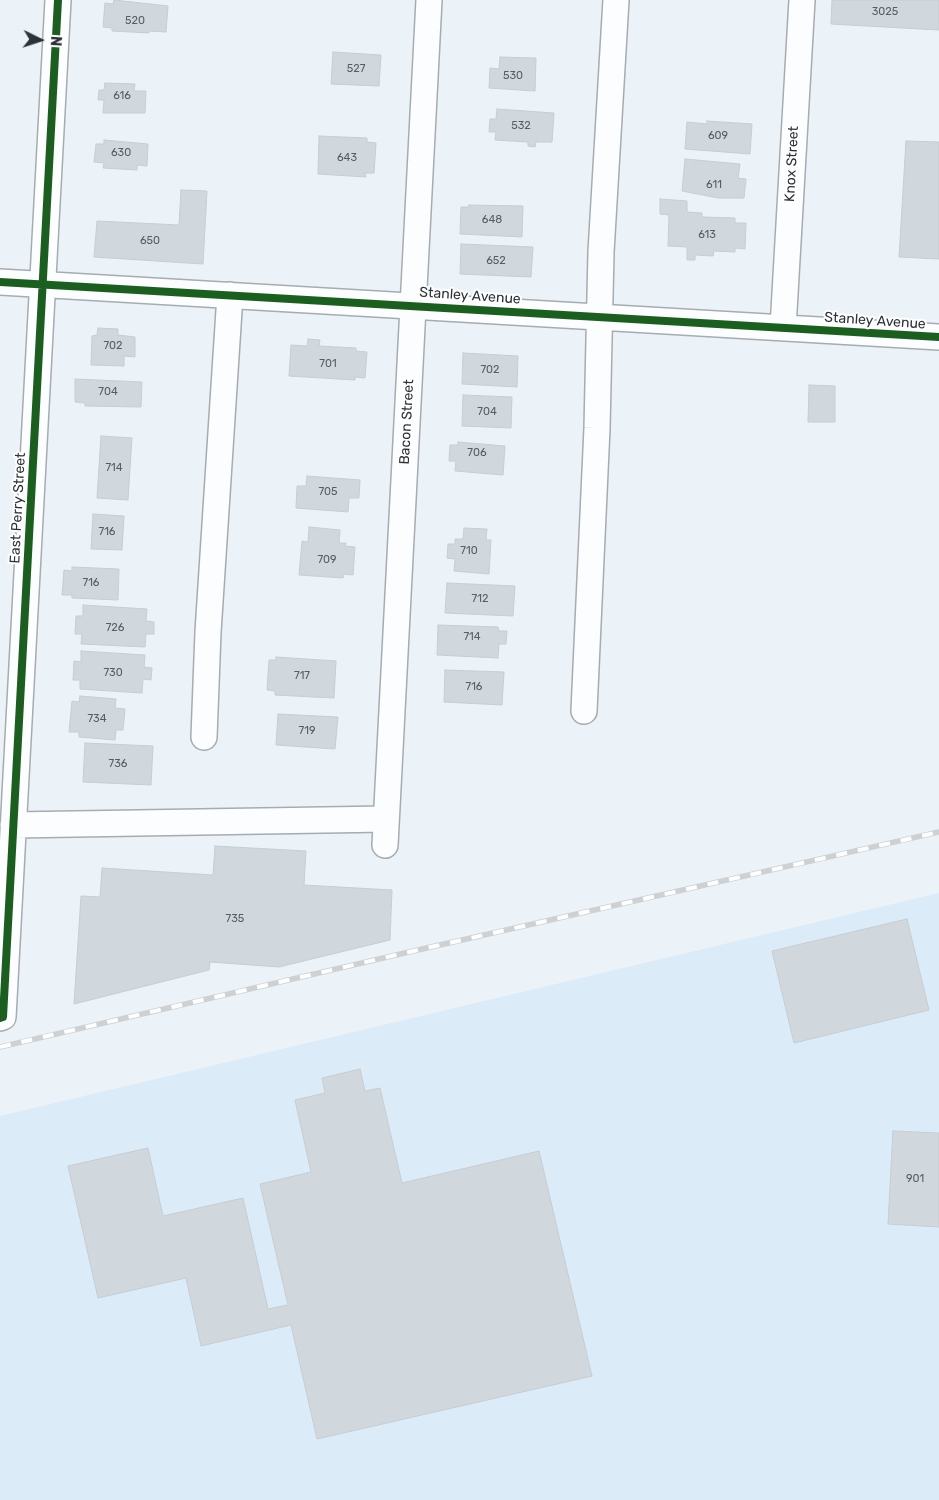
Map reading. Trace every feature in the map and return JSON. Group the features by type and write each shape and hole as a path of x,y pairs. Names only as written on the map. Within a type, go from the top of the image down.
{"street":[{"name":"East Perry Street","path":"2,1018 58,0"},
{"name":"Bacon Street","path":"385,845 429,0"},
{"path":"584,711 601,317 601,252 616,0"},
{"name":"Knox Street","path":"783,328 802,0"},
{"name":"Stanley Avenue","path":"0,282 413,305 939,338"},
{"path":"204,737 208,632 230,295"},
{"path":"13,825 386,818"}],"shaded area":[{"path":"939,893 939,1500 0,1500 0,1116"}],"building":[{"path":"114,0 168,6 166,32 112,31 112,28 103,27 105,3 113,4"},
{"path":"832,0 939,0 939,30 831,24"},
{"path":"333,52 381,55 379,86 331,84"},
{"path":"500,57 536,58 535,91 489,88 490,68 499,69"},
{"path":"105,83 135,84 134,91 146,91 145,113 103,113 104,100 98,100 99,90 104,90"},
{"path":"497,109 554,113 552,142 536,142 535,147 528,146 528,142 495,140 496,132 489,132 490,119 496,119"},
{"path":"707,121 752,124 750,154 685,149 687,122 707,124"},
{"path":"319,136 367,138 367,142 376,143 374,173 365,173 366,177 318,174"},
{"path":"104,140 148,144 147,166 137,165 137,170 103,168 104,163 94,162 96,144 104,144"},
{"path":"906,141 939,142 939,259 899,257"},
{"path":"685,159 740,164 738,178 746,179 744,198 718,198 682,191"},
{"path":"181,190 207,191 203,264 94,257 97,221 179,225"},
{"path":"660,199 687,201 687,212 702,213 702,217 735,218 735,223 746,223 745,249 735,248 735,252 714,251 713,256 695,255 695,260 687,260 687,247 668,246 669,215 660,214"},
{"path":"469,205 523,206 522,237 460,234 461,207 469,207"},
{"path":"461,244 533,247 531,277 460,274"},
{"path":"98,328 118,329 118,335 135,337 135,357 124,356 124,366 91,365 92,336 97,335"},
{"path":"308,339 320,340 319,346 356,348 356,351 367,352 365,378 355,377 355,380 289,376 291,345 307,346"},
{"path":"463,353 518,356 517,387 462,384"},
{"path":"75,379 142,382 141,407 85,406 85,403 75,402"},
{"path":"809,385 835,386 835,422 808,422"},
{"path":"463,395 512,397 511,428 462,426"},
{"path":"101,436 132,438 128,500 97,498"},
{"path":"458,442 505,446 503,475 455,471 456,461 449,461 450,445 458,445"},
{"path":"307,476 360,480 359,498 349,498 348,512 296,508 297,486 306,486"},
{"path":"93,514 124,516 122,550 91,549"},
{"path":"309,527 340,530 339,543 346,543 345,546 355,547 353,575 344,574 343,578 299,575 302,541 308,542"},
{"path":"464,528 487,529 486,540 491,540 489,574 454,571 455,559 447,558 448,544 455,544 455,539 463,539"},
{"path":"72,567 119,569 118,600 72,598 72,595 62,595 64,570 72,571"},
{"path":"447,583 515,586 513,616 445,613"},
{"path":"83,605 147,609 146,621 154,622 154,634 146,634 145,647 81,644 82,634 75,634 76,616 83,616"},
{"path":"438,625 498,627 499,631 507,631 506,644 499,644 498,658 437,655"},
{"path":"81,651 145,655 144,667 152,668 151,680 143,679 142,693 80,689 80,680 73,680 74,661 81,662"},
{"path":"276,657 336,661 334,698 275,695 275,691 267,690 269,660 276,660"},
{"path":"445,670 504,672 502,705 444,702"},
{"path":"80,696 116,699 115,708 125,709 123,730 116,730 115,740 79,737 79,732 69,732 72,701 79,702"},
{"path":"278,714 338,717 335,749 276,745"},
{"path":"85,743 153,746 151,785 83,782"},
{"path":"215,846 306,851 304,885 392,890 390,940 279,967 210,962 209,970 74,1004 81,896 100,897 102,868 213,875"},
{"path":"907,919 929,1010 794,1043 772,951"},
{"path":"360,1069 365,1091 380,1088 402,1183 539,1151 592,1376 317,1439 291,1325 201,1346 186,1278 98,1298 68,1166 148,1148 163,1216 243,1198 268,1309 288,1305 260,1184 311,1172 295,1100 325,1093 322,1078"},
{"path":"893,1131 939,1133 939,1227 888,1224"}],"railway":[{"path":"0,1047 939,832"}],"cycle path":[{"path":"0,1018 3,1017 58,0"},
{"path":"0,282 939,337"}]}
